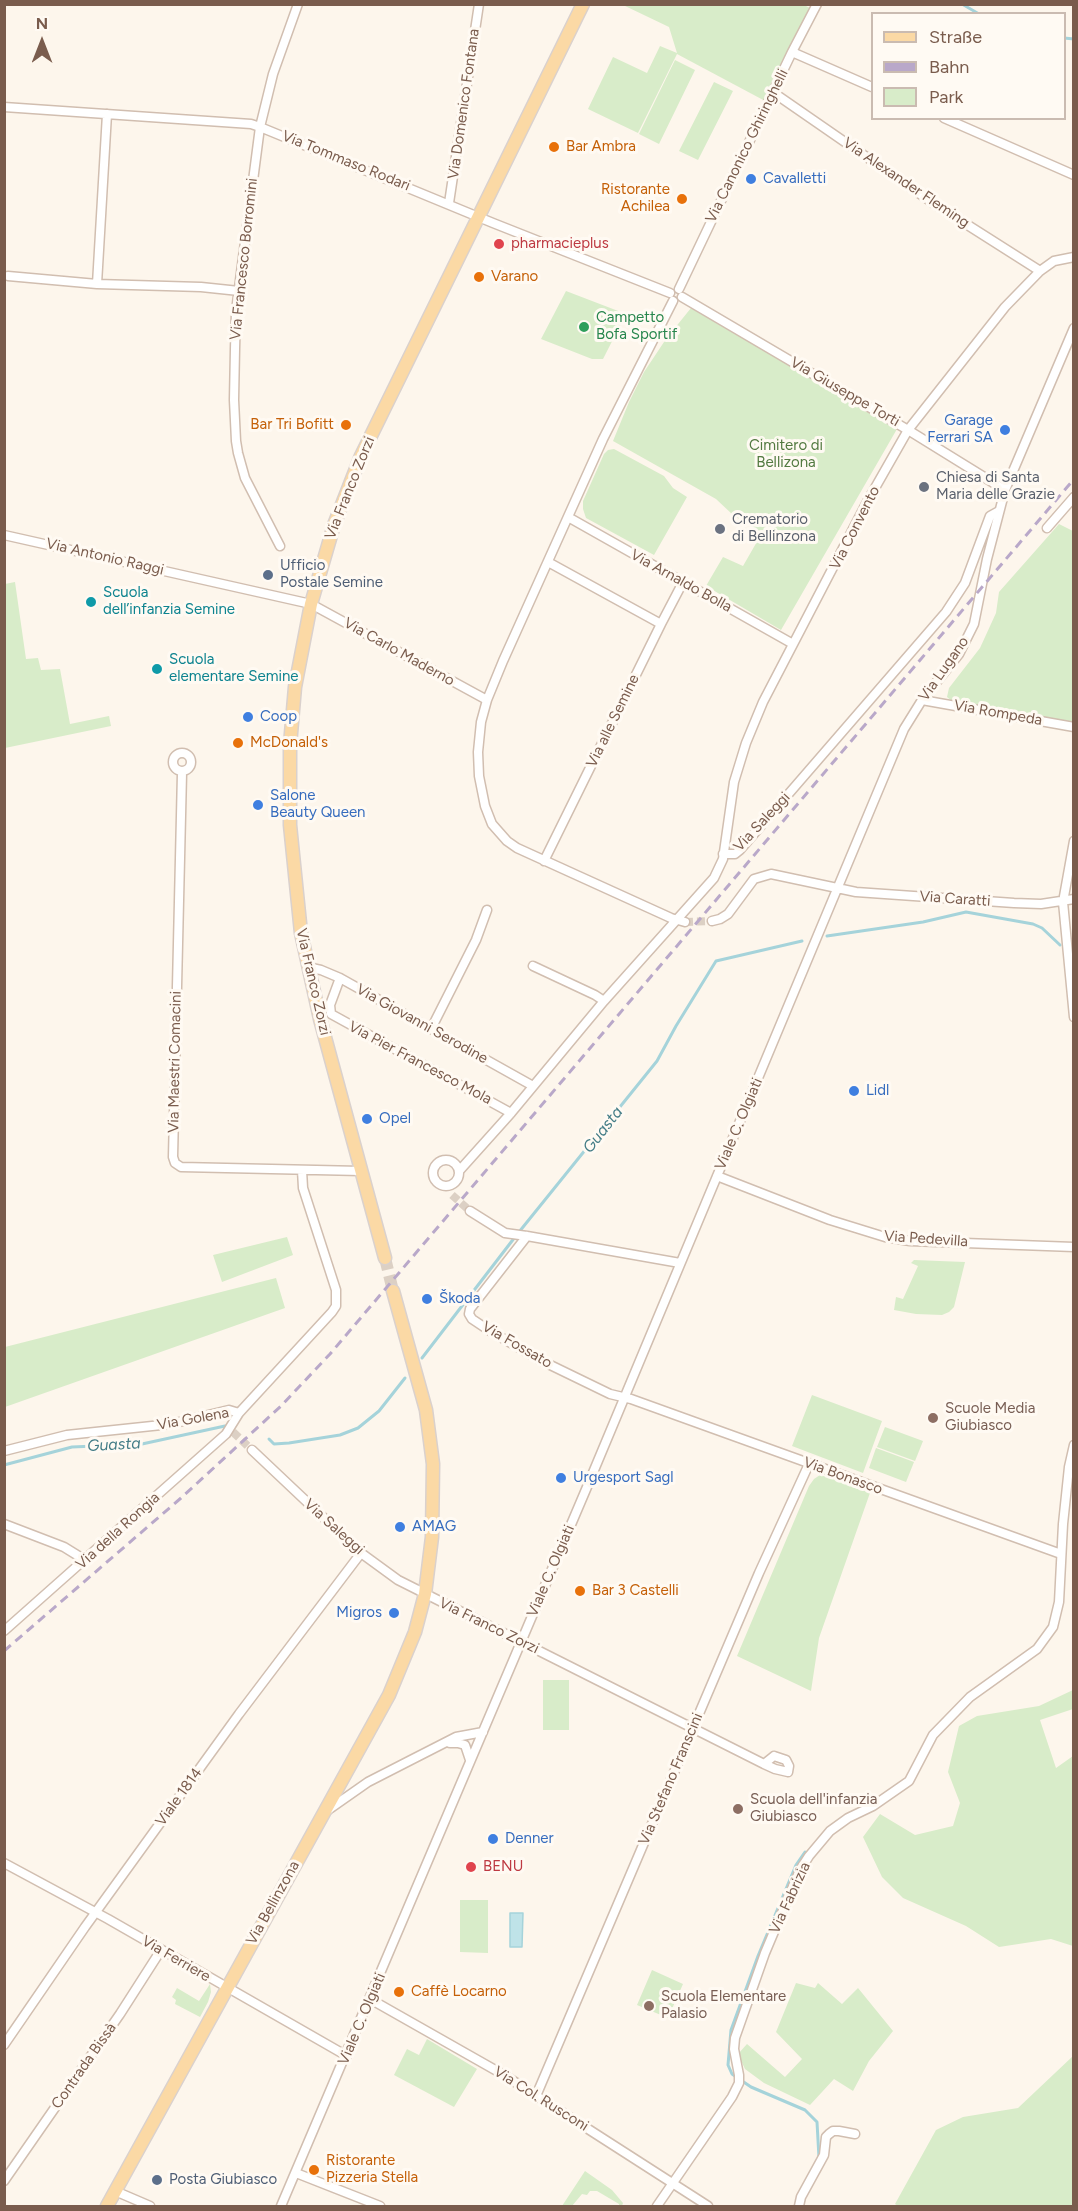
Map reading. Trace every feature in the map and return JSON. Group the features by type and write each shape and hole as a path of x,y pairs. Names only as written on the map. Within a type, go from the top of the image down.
{"main road":[{"name":"Via Franco Zorzi","path":"385,1258 308,967 297,906 290,825 289,761 295,687 310,604 334,525 365,446 583,4"},
{"name":"Via Franco Zorzi","path":"393,1292 426,1410 432,1451 434,1518 425,1594"},
{"name":"Via Bellinzona","path":"107,2206 396,1680 409,1649 425,1594"}],"street":[{"name":"Via Francesco Borromini","path":"280,546 245,478 236,441 235,349 239,291 260,127 273,74 298,4"},
{"name":"Via Domenico Fontana","path":"449,203 478,4"},
{"name":"Via Canonico Ghiringhelli","path":"680,921 544,861 507,841 492,824 482,795 478,752 481,722 487,700 603,439 676,295 817,4"},
{"path":"792,52 871,86"},
{"name":"Via Alexander Fleming","path":"774,93 933,203 1040,271"},
{"name":"Via Tommaso Rodari","path":"4,107 251,124 676,295"},
{"path":"97,284 107,114"},
{"path":"949,120 1074,175"},
{"name":"Via Convento","path":"723,855 734,782 746,743 763,702 867,502 908,429 1005,307 1040,271 1054,261 1074,257"},
{"path":"8,276 97,284 201,287 239,291"},
{"name":"Via Giuseppe Torti","path":"676,295 908,429 1005,490"},
{"name":"Via Lugano","path":"818,935 904,729 922,700 958,654 974,624 1005,490 1074,328"},
{"path":"1047,528 1074,497"},
{"name":"Via Saleggi","path":"445,1186 455,1182 459,1171 511,1113 604,1001 680,921 714,878 723,855 735,854 740,850 946,612 965,583 990,516 999,511"},
{"name":"Via Arnaldo Bolla","path":"568,517 793,644"},
{"name":"Via Antonio Raggi","path":"4,535 310,604"},
{"path":"548,562 661,624"},
{"name":"Via alle Semine","path":"544,861 683,582"},
{"name":"Via Carlo Maderno","path":"310,604 487,700"},
{"name":"Via Rompeda","path":"922,700 1074,727"},
{"name":"Via Maestri Comacini","path":"182,773 173,1158 175,1163 181,1167 361,1171"},
{"path":"1074,841 1063,902 1074,1017"},
{"name":"Via Caratti","path":"712,921 726,916 751,881 764,875 780,875 837,889 991,902 1063,902 1074,899"},
{"path":"431,1029 476,940 487,910"},
{"name":"Viale C. Olgiati","path":"281,2206 347,2056 818,935"},
{"path":"533,966 595,994 604,1001"},
{"name":"Via Giovanni Serodine","path":"308,967 340,978 533,1086"},
{"name":"Via Pier Francesco Mola","path":"340,978 330,1005 331,1014 511,1113"},
{"path":"452,1195 445,1186 434,1180 433,1172 436,1165 447,1160 455,1164 459,1171"},
{"path":"239,1413 333,1312 336,1306 336,1290 303,1188 302,1170"},
{"name":"Via Pedevilla","path":"717,1176 830,1220 885,1237 910,1241 1074,1247"},
{"path":"470,1211 505,1233 680,1263"},
{"name":"Via Fossato","path":"524,1235 473,1303 469,1314 472,1319 542,1361 610,1394 624,1397"},
{"name":"Via Bonasco","path":"624,1397 1061,1554"},
{"name":"Via Golena","path":"4,1451 67,1435 171,1424 229,1410 239,1413"},
{"name":"Via della Rongia","path":"4,1631 231,1431 239,1413"},
{"name":"Via Fabrizia","path":"672,2185 732,2097 739,2079 734,2049 742,2016 765,1953 800,1870 809,1856 830,1831 848,1818 873,1806 909,1781 933,1735 980,1689 1029,1655 1043,1642 1053,1627 1057,1616 1069,1467 1074,1445"},
{"name":"Via Saleggi","path":"252,1450 361,1553 398,1580 425,1594"},
{"name":"Via Stefano Franscini","path":"536,2096 764,1562 809,1464"},
{"path":"4,1524 64,1547 86,1560"},
{"name":"Viale 1814","path":"4,2045 239,1714 361,1553"},
{"name":"Via Franco Zorzi","path":"425,1594 764,1764"},
{"path":"321,1816 368,1782 456,1737 483,1732"},
{"path":"442,1744 465,1745 471,1760"},
{"name":"Via Ferriere","path":"4,1863 347,2056"},
{"name":"Contrada Bissà","path":"4,2181 120,2014 161,1950"},
{"name":"Via Col. Rusconi","path":"370,1998 504,2075 708,2206"},
{"path":"799,2206 801,2197 824,2155 826,2137 833,2131 855,2134"},
{"path":"296,2173 380,2206"},
{"path":"657,2206 672,2185"},
{"path":"116,2191 150,2206"}],"green space":[{"path":"802,4 812,9 767,102 677,54 638,133 588,109 613,57 647,73 660,46 677,53 669,27 623,5"},
{"path":"675,60 695,70 659,144 639,134"},
{"path":"714,82 733,91 698,160 679,151"},
{"name":"Campetto Bofa Sportif","path":"566,291 626,314 603,359 592,359 541,339"},
{"name":"Cimitero di Bellizona","path":"691,308 897,429 781,630 706,586 723,557 743,566 762,533 733,515 716,499 613,441 644,372 666,339"},
{"path":"614,449 664,476 673,488 687,497 654,555 586,518 583,501 604,454"},
{"path":"1059,524 1073,531 1073,725 954,703 947,697 949,688 980,648 996,613 999,592"},
{"path":"15,582 26,659 38,658 41,670 60,669 70,724 109,716 111,726 5,748 5,584"},
{"path":"287,1237 293,1255 222,1282 213,1255"},
{"path":"914,1260 965,1262 954,1307 949,1312 942,1315 894,1310 896,1297 903,1299 918,1266 911,1263"},
{"path":"276,1278 285,1308 5,1407 5,1347"},
{"path":"812,1395 882,1421 863,1473 792,1446"},
{"path":"885,1427 923,1441 915,1461 877,1447"},
{"path":"876,1448 914,1462 906,1482 869,1468"},
{"path":"820,1475 871,1490 819,1638 811,1691 737,1656 809,1486"},
{"path":"543,1680 569,1680 569,1730 543,1730"},
{"path":"1073,1690 1073,1709 1040,1720 1056,1768 1073,1756 1073,1946 1051,1939 999,1947 966,1926 903,1898 882,1877 863,1837 880,1814 915,1835 953,1826 960,1803 948,1772 959,1726 977,1716 1039,1706"},
{"path":"460,1900 488,1900 488,1953 460,1952"},
{"path":"652,1970 683,1984 668,2018 637,2005"},
{"path":"796,1983 815,1988 818,1983 842,2004 858,1988 893,2031 869,2061 853,2091 834,2079 810,2105 764,2083 745,2069 738,2054 747,2044 785,2077 802,2059 776,2032"},
{"path":"210,1984 211,1992 208,2002 200,2017 175,2004 176,2000 172,1997 177,1988 199,2001"},
{"path":"427,2039 477,2069 454,2107 394,2075 407,2049 419,2055"},
{"path":"1073,2056 1073,2206 898,2206 895,2204 936,2130 963,2117 1018,2108"},
{"path":"585,2171 612,2190 623,2203 622,2206 597,2191 590,2191 587,2195 582,2194 572,2206 562,2206"}],"water":[{"path":"510,1913 523,1913 522,1947 510,1947"}],"waterway":[{"path":"962,4 976,12"},
{"path":"1066,38 1074,39"},
{"name":"Guasta","path":"827,936 923,922 966,912 1033,924 1042,928 1060,945"},
{"name":"Guasta","path":"519,1232 657,1061 716,961 802,941"},
{"name":"Guasta","path":"422,1358 515,1237"},
{"path":"269,1439 274,1444 289,1443 340,1435 358,1428 379,1411 405,1378"},
{"name":"Guasta","path":"4,1465 72,1447 142,1444 225,1426"},
{"path":"805,1852 796,1865 758,1956 731,2030 728,2065 732,2074 751,2087 805,2110 817,2122 819,2158"}],"tunnel":[{"path":"685,922 712,921"},
{"path":"452,1195 470,1211"},
{"path":"385,1258 393,1291"},
{"path":"233,1432 252,1450"}],"railway":[{"path":"4,1651 181,1498 281,1406 330,1354 1074,479"}],"place":[{"name":"Bar Ambra","path":"554,147"},
{"name":"Cavalletti","path":"751,179"},
{"name":"Ristorante Achilea","path":"682,199"},
{"name":"pharmacieplus","path":"499,244"},
{"name":"Varano","path":"479,277"},
{"name":"Campetto Bofa Sportif","path":"584,327"},
{"name":"Bar Tri Bofitt","path":"346,425"},
{"name":"Garage Ferrari SA","path":"1005,430"},
{"name":"Chiesa di Santa Maria delle Grazie","path":"924,487"},
{"name":"Crematorio di Bellinzona","path":"720,529"},
{"name":"Ufficio Postale Semine","path":"268,575"},
{"name":"Scuola dell’infanzia Semine","path":"91,602"},
{"name":"Scuola elementare Semine","path":"157,669"},
{"name":"Coop","path":"248,717"},
{"name":"McDonald's","path":"238,743"},
{"name":"Salone Beauty Queen","path":"258,805"},
{"name":"Lidl","path":"854,1091"},
{"name":"Opel","path":"367,1119"},
{"name":"Škoda","path":"427,1299"},
{"name":"Scuole Media Giubiasco","path":"933,1418"},
{"name":"Urgesport Sagl","path":"561,1478"},
{"name":"AMAG","path":"400,1527"},
{"name":"Bar 3 Castelli","path":"580,1591"},
{"name":"Migros","path":"394,1613"},
{"name":"Scuola dell'infanzia Giubiasco","path":"738,1809"},
{"name":"Denner","path":"493,1839"},
{"name":"BENU","path":"471,1867"},
{"name":"Caffè Locarno","path":"399,1992"},
{"name":"Scuola Elementare Palasio","path":"649,2006"},
{"name":"Ristorante Pizzeria Stella","path":"314,2170"},
{"name":"Posta Giubiasco","path":"157,2180"}]}
